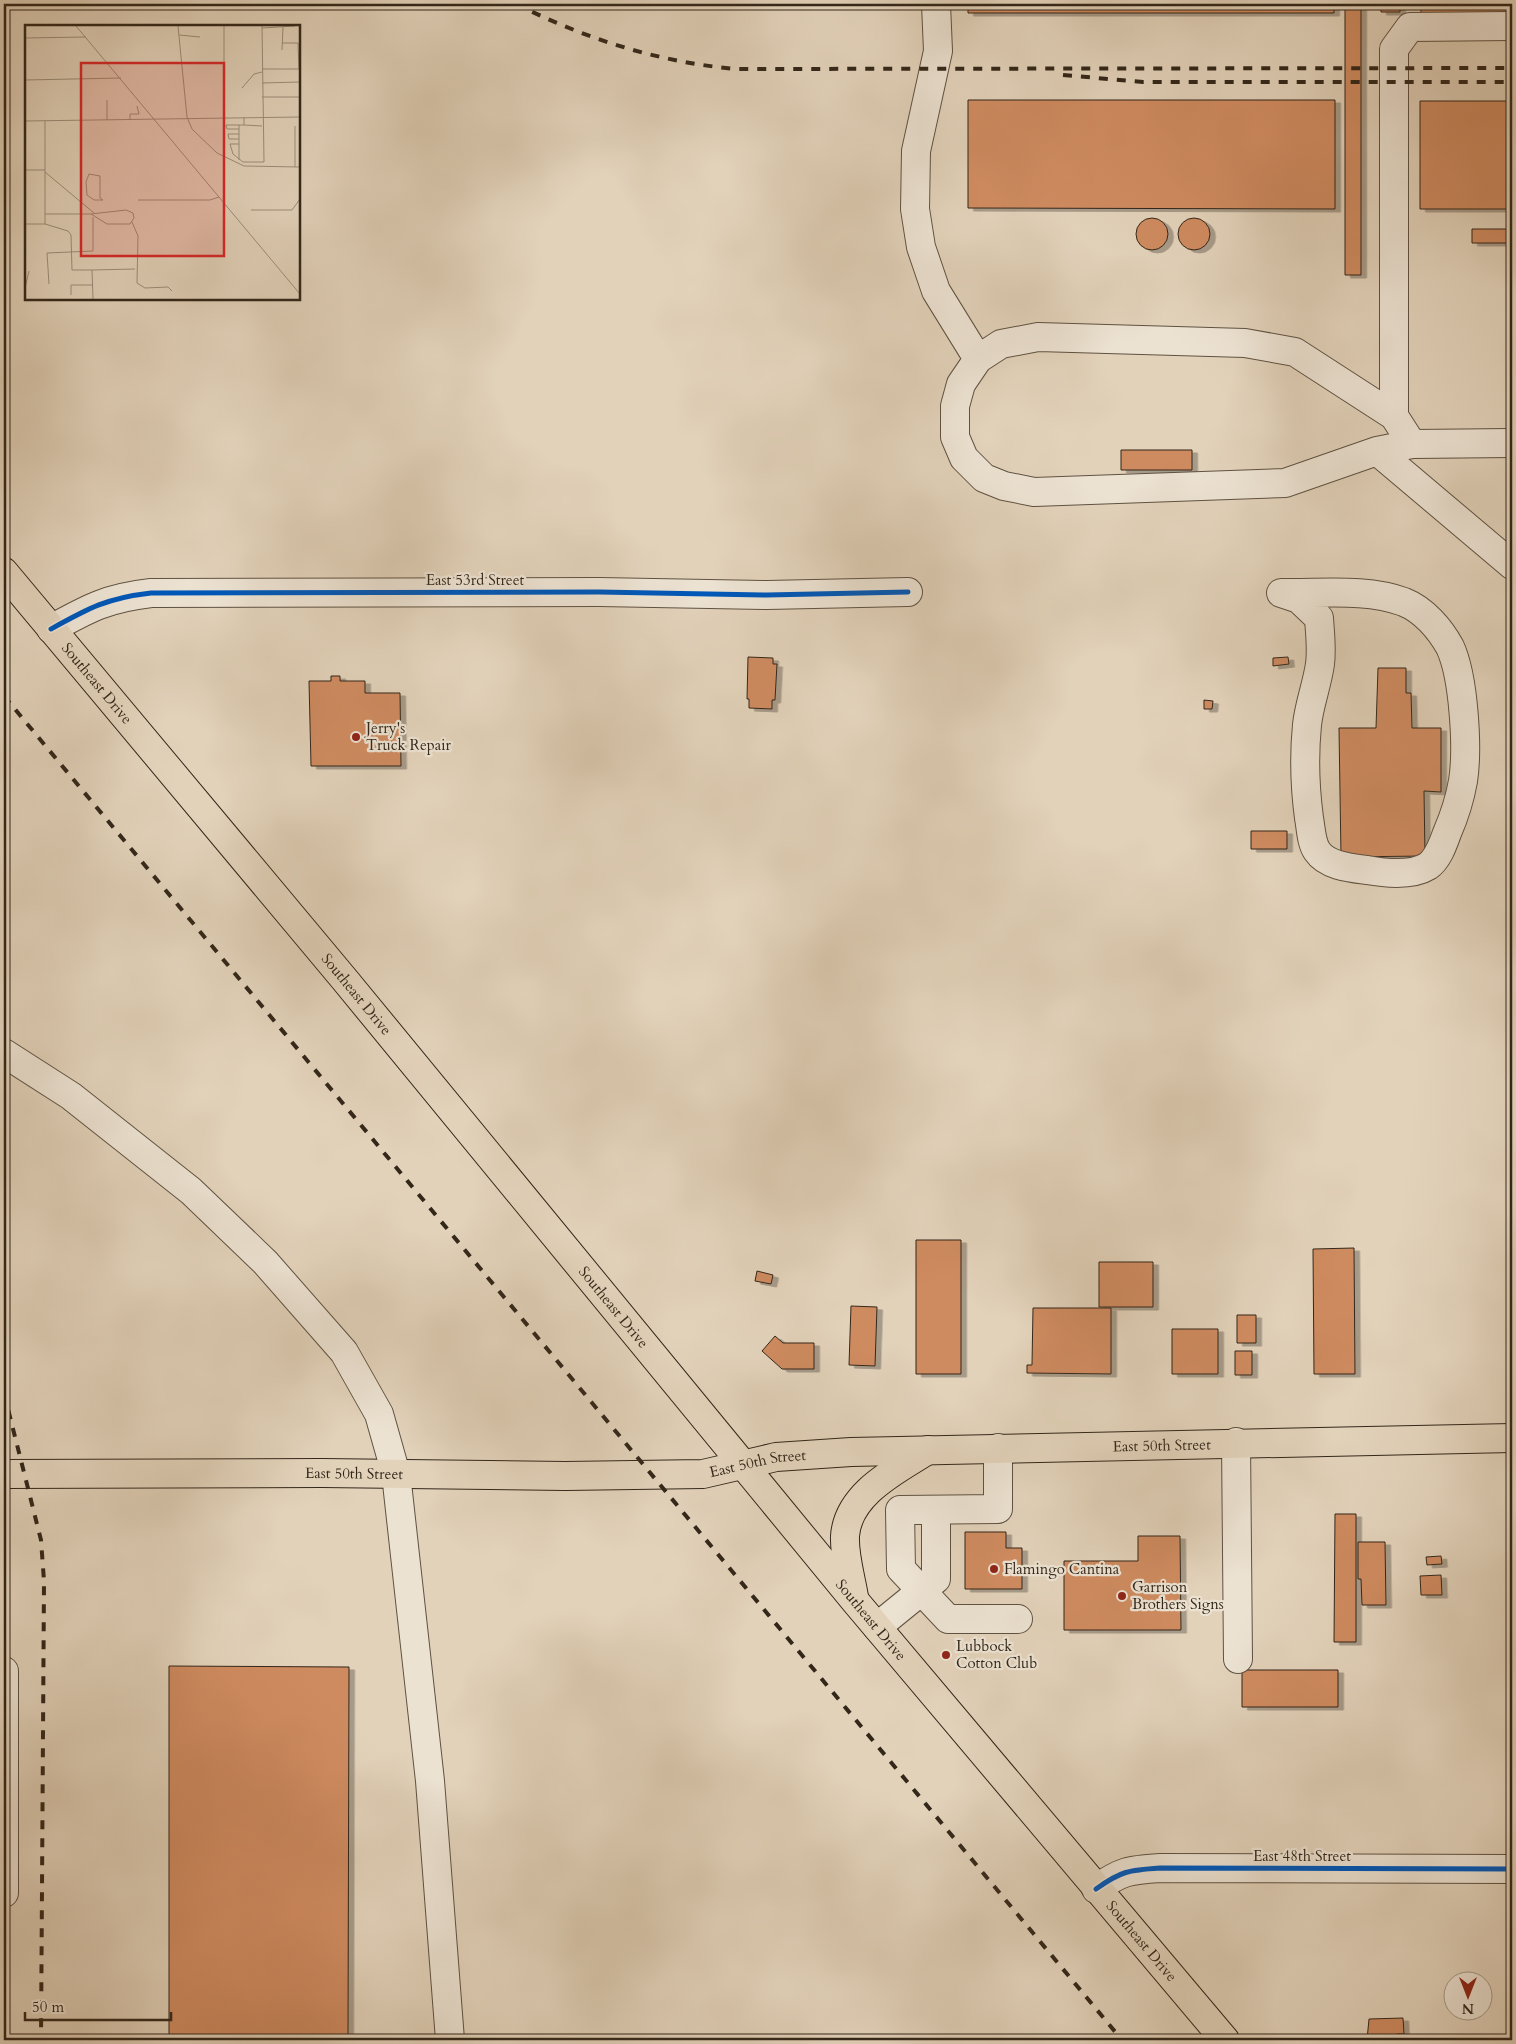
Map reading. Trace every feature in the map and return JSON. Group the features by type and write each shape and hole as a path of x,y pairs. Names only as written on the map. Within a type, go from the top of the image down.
{"main road":[{"name":"Southeast Drive","path":"4,572 344,980 855,1601 1225,2040"},
{"name":"East 50th Street","path":"4,1474 565,1476 703,1474 776,1457 928,1450 1236,1442 1512,1438"},
{"path":"855,1601 846,1555 845,1535 854,1509 871,1489 928,1450"}],"street":[{"path":"936,4 938,51 916,151 915,209 921,248 936,291 978,359"},
{"path":"1394,416 1394,49 1410,27 1512,26"},
{"path":"1412,444 1394,416 1295,352 1245,343 1038,337 1001,344 978,359 961,384 955,406 955,437 964,458 984,478 1004,486 1034,492 1285,483 1377,451 1412,444 1512,443"},
{"path":"1377,451 1512,564"},
{"name":"East 53rd Street","path":"51,629 93,606 122,596 151,593 599,592 766,595 908,592"},
{"path":"1281,593 1378,594 1406,603 1434,623 1450,648 1460,678 1463,716 1463,780 1451,823 1440,850 1428,866 1410,872 1370,871 1344,867 1329,861 1318,852 1311,833 1307,799 1306,761 1307,724 1320,664 1319,618 1299,599 1281,593"},
{"path":"4,1053 71,1096 191,1191 265,1262 344,1352 379,1414 396,1474 430,1781 450,2040"},
{"path":"1236,1442 1238,1659"},
{"path":"998,1448 998,1509 900,1510 901,1569 948,1618 1018,1619"},
{"path":"877,1627 936,1579 936,1510"},
{"path":"4,1671 4,1893"},
{"name":"East 48th Street","path":"1096,1889 1118,1874 1134,1869 1512,1869"}],"building":[{"path":"968,4 1334,4 1334,13 968,13"},
{"path":"1345,4 1361,4 1361,275 1345,275"},
{"path":"1381,4 1400,4 1400,12 1381,12"},
{"path":"1421,4 1512,4 1512,13 1421,13"},
{"path":"968,100 1335,100 1335,209 968,208"},
{"path":"1420,101 1512,101 1512,209 1420,209"},
{"path":"1152,218 1158,219 1163,223 1167,228 1167,240 1163,245 1158,249 1152,250 1146,249 1141,245 1137,240 1136,234 1137,228 1141,223 1146,219"},
{"path":"1194,218 1205,223 1210,234 1205,245 1194,250 1183,245 1178,234 1183,223"},
{"path":"1472,229 1512,229 1512,243 1472,243"},
{"path":"1121,450 1192,450 1192,470 1121,470"},
{"path":"748,657 773,658 773,664 777,664 775,700 772,700 772,709 749,708 749,699 747,699"},
{"path":"1288,657 1289,664 1273,666 1273,658"},
{"path":"1378,668 1406,668 1406,693 1411,693 1412,728 1441,728 1441,792 1424,791 1425,856 1341,857 1339,728 1376,728"},
{"name":"Jerry's Truck Repair","path":"331,676 340,676 340,681 365,681 365,693 400,693 401,766 311,766 309,681 331,681"},
{"path":"1204,700 1213,701 1212,709 1204,709"},
{"path":"1251,831 1287,831 1287,849 1251,849"},
{"path":"916,1240 961,1240 961,1374 916,1374"},
{"path":"1354,1248 1355,1374 1314,1374 1313,1249"},
{"path":"1099,1262 1153,1262 1153,1307 1099,1307"},
{"path":"757,1271 773,1275 771,1284 755,1281"},
{"path":"851,1306 877,1307 875,1366 849,1365"},
{"path":"1033,1308 1111,1308 1111,1374 1027,1373 1027,1365 1032,1365"},
{"path":"1237,1315 1256,1315 1256,1343 1237,1343"},
{"path":"1172,1329 1218,1329 1218,1374 1172,1374"},
{"path":"775,1336 783,1343 814,1343 814,1369 782,1369 762,1351"},
{"path":"1235,1351 1252,1351 1252,1375 1235,1375"},
{"path":"1335,1514 1356,1514 1356,1642 1334,1642"},
{"name":"Flamingo Cantina","path":"965,1532 1006,1532 1006,1548 1022,1548 1022,1589 965,1589"},
{"name":"Garrison Brothers Signs","path":"1138,1536 1180,1536 1181,1630 1064,1630 1064,1561 1138,1561"},
{"path":"1358,1542 1385,1542 1386,1605 1362,1605 1361,1579 1358,1579"},
{"path":"1441,1556 1442,1564 1427,1565 1426,1557"},
{"path":"1441,1575 1442,1595 1421,1595 1420,1576"},
{"path":"169,1666 349,1667 348,2040 169,2040"},
{"path":"1242,1670 1338,1670 1338,1707 1242,1707"},
{"path":"1403,2018 1404,2034 1397,2034 1398,2040 1367,2040 1369,2019"}],"railway":[{"path":"516,4 569,28 623,47 679,61 736,69 1512,68"},
{"path":"1063,75 1143,82 1512,82"},
{"path":"4,696 1122,2040"},
{"path":"4,1393 41,1540 44,1581 41,2040"}],"cycle path":[{"path":"51,629 76,615 110,601 151,593 599,592 767,595 908,592"},
{"path":"4,1671 4,1893"},
{"path":"1096,1889 1112,1878 1126,1872 1160,1868 1512,1869"}],"place":[{"name":"Jerry's Truck Repair","path":"356,737"},
{"name":"Flamingo Cantina","path":"994,1569"},
{"name":"Garrison Brothers Signs","path":"1122,1596"},
{"name":"Lubbock Cotton Club","path":"946,1655"}]}
